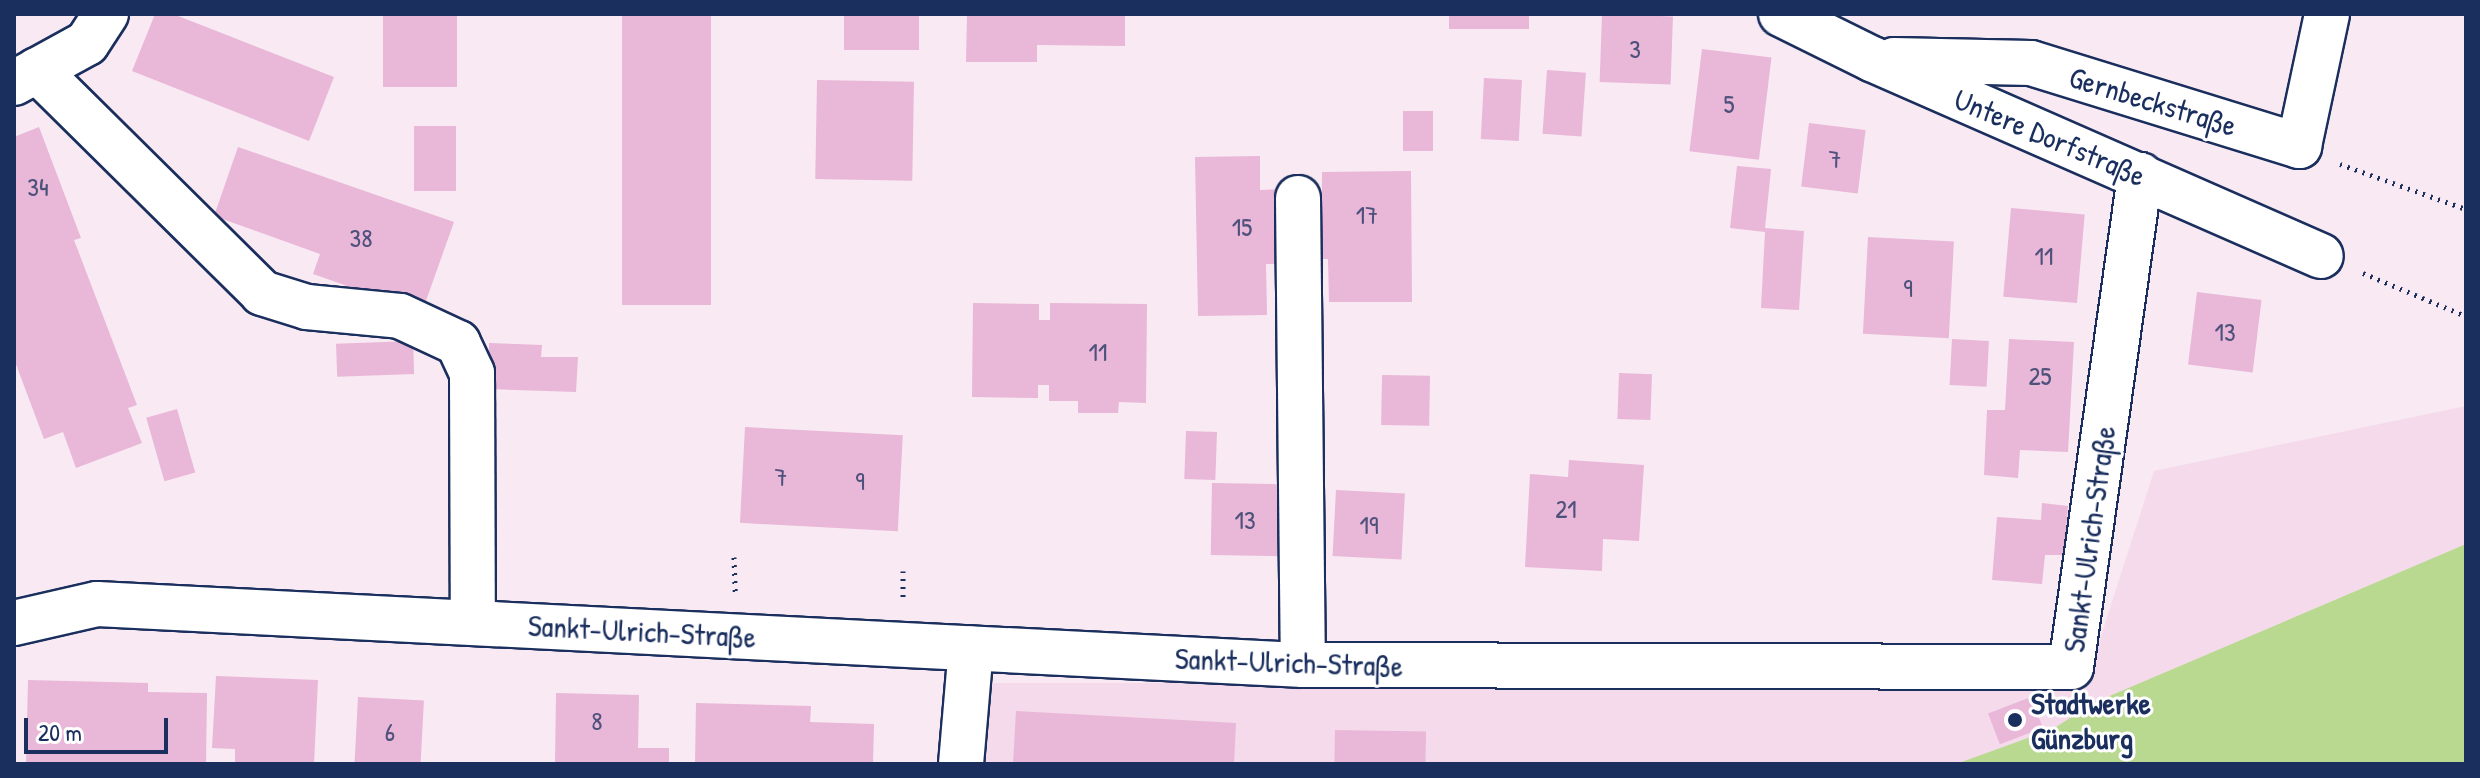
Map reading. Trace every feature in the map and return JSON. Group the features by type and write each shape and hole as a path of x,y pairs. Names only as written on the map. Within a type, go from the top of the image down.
{"street":[{"path":"106,14 87,43 26,77 262,293 307,307 400,316 458,343 472,373 473,623"},
{"name":"Untere Dorfstraße","path":"1781,14 1872,59 2321,256"},
{"path":"2299,146 2327,14"},
{"name":"Gernbeckstraße","path":"1872,59 2031,63 2299,146"},
{"name":"Sankt-Ulrich-Straße","path":"14,623 97,604 1303,665 2071,667 2140,175"},
{"path":"1298,198 1303,665"},
{"path":"961,764 971,648"}],"path":[{"path":"2299,146 2381,182 2466,209"},
{"path":"2321,256 2466,316"}],"shaded area":[{"path":"2466,406 2466,544 2093,703 2053,729 1956,764 981,764 988,683 2086,683 2154,471"}],"green space":[{"path":"2466,544 2466,764 1956,764 2053,729 2093,703"}],"building":[{"path":"155,14 173,14 334,77 309,141 132,71"},
{"path":"383,14 457,14 457,87 383,87"},
{"path":"622,14 711,14 711,305 622,305"},
{"path":"844,14 919,14 919,50 844,50"},
{"path":"967,14 1125,14 1125,46 1037,45 1037,62 966,62"},
{"path":"1449,14 1529,14 1529,29 1449,29"},
{"path":"1602,14 1673,16 1671,84 1600,82"},
{"path":"1702,49 1771,58 1759,160 1689,151"},
{"path":"1547,70 1586,73 1581,137 1543,134"},
{"path":"1484,78 1522,80 1519,141 1481,139"},
{"path":"817,80 914,82 912,181 815,179"},
{"path":"1403,111 1433,111 1433,151 1403,151"},
{"path":"1809,123 1866,130 1858,193 1801,187"},
{"path":"414,126 456,126 456,191 414,191"},
{"path":"39,127 81,238 74,240 137,405 128,408 142,443 76,468 63,432 44,439 14,359 14,137"},
{"path":"238,147 454,222 422,312 313,274 320,254 214,216"},
{"path":"1260,156 1260,190 1286,189 1288,264 1266,264 1267,315 1198,316 1195,157"},
{"path":"1737,166 1771,169 1765,228 1804,231 1799,310 1761,308 1765,232 1730,228"},
{"path":"1411,171 1412,302 1329,302 1328,259 1322,259 1322,172"},
{"path":"2011,208 2085,214 2077,303 2003,297"},
{"path":"1868,237 1954,242 1949,338 1863,334"},
{"path":"2197,292 2262,300 2253,372 2188,364"},
{"path":"973,303 1039,304 1039,320 1050,320 1050,303 1147,304 1146,403 1119,402 1118,413 1078,413 1078,401 1049,401 1049,385 1038,385 1038,398 972,397"},
{"path":"1952,339 1989,341 1987,387 1950,385"},
{"path":"2009,339 2074,342 2068,452 2020,450 2018,478 1984,475 1987,410 2005,410"},
{"path":"413,341 414,374 337,377 336,344"},
{"path":"489,343 542,345 541,357 578,357 576,392 488,389"},
{"path":"1619,373 1652,374 1650,420 1617,419"},
{"path":"1382,375 1430,376 1429,426 1381,425"},
{"path":"177,409 195,472 164,481 146,418"},
{"path":"745,427 903,435 898,531 740,523"},
{"path":"1186,431 1217,432 1215,480 1184,479"},
{"path":"1569,460 1644,465 1639,541 1603,539 1602,571 1525,567 1530,474 1568,477"},
{"path":"1212,483 1279,484 1278,556 1211,555"},
{"path":"1336,490 1405,494 1401,560 1333,556"},
{"path":"2042,503 2068,506 2064,555 2045,555 2042,584 1992,580 1997,517 2041,520"},
{"path":"216,676 318,680 314,764 235,764 235,749 212,748"},
{"path":"28,680 148,683 148,692 207,693 206,764 26,764"},
{"path":"556,693 639,695 638,748 669,748 669,764 555,764"},
{"path":"358,697 424,700 421,764 354,764"},
{"name":"Stadtwerke Günzburg","path":"2031,697 2043,728 2000,744 1988,713"},
{"path":"696,703 811,706 810,722 874,724 873,764 695,764"},
{"path":"1016,711 1236,723 1234,764 1013,764"},
{"path":"1335,730 1426,732 1425,764 1334,764"}],"place":[{"name":"Stadtwerke Günzburg","path":"2015,720"}]}
